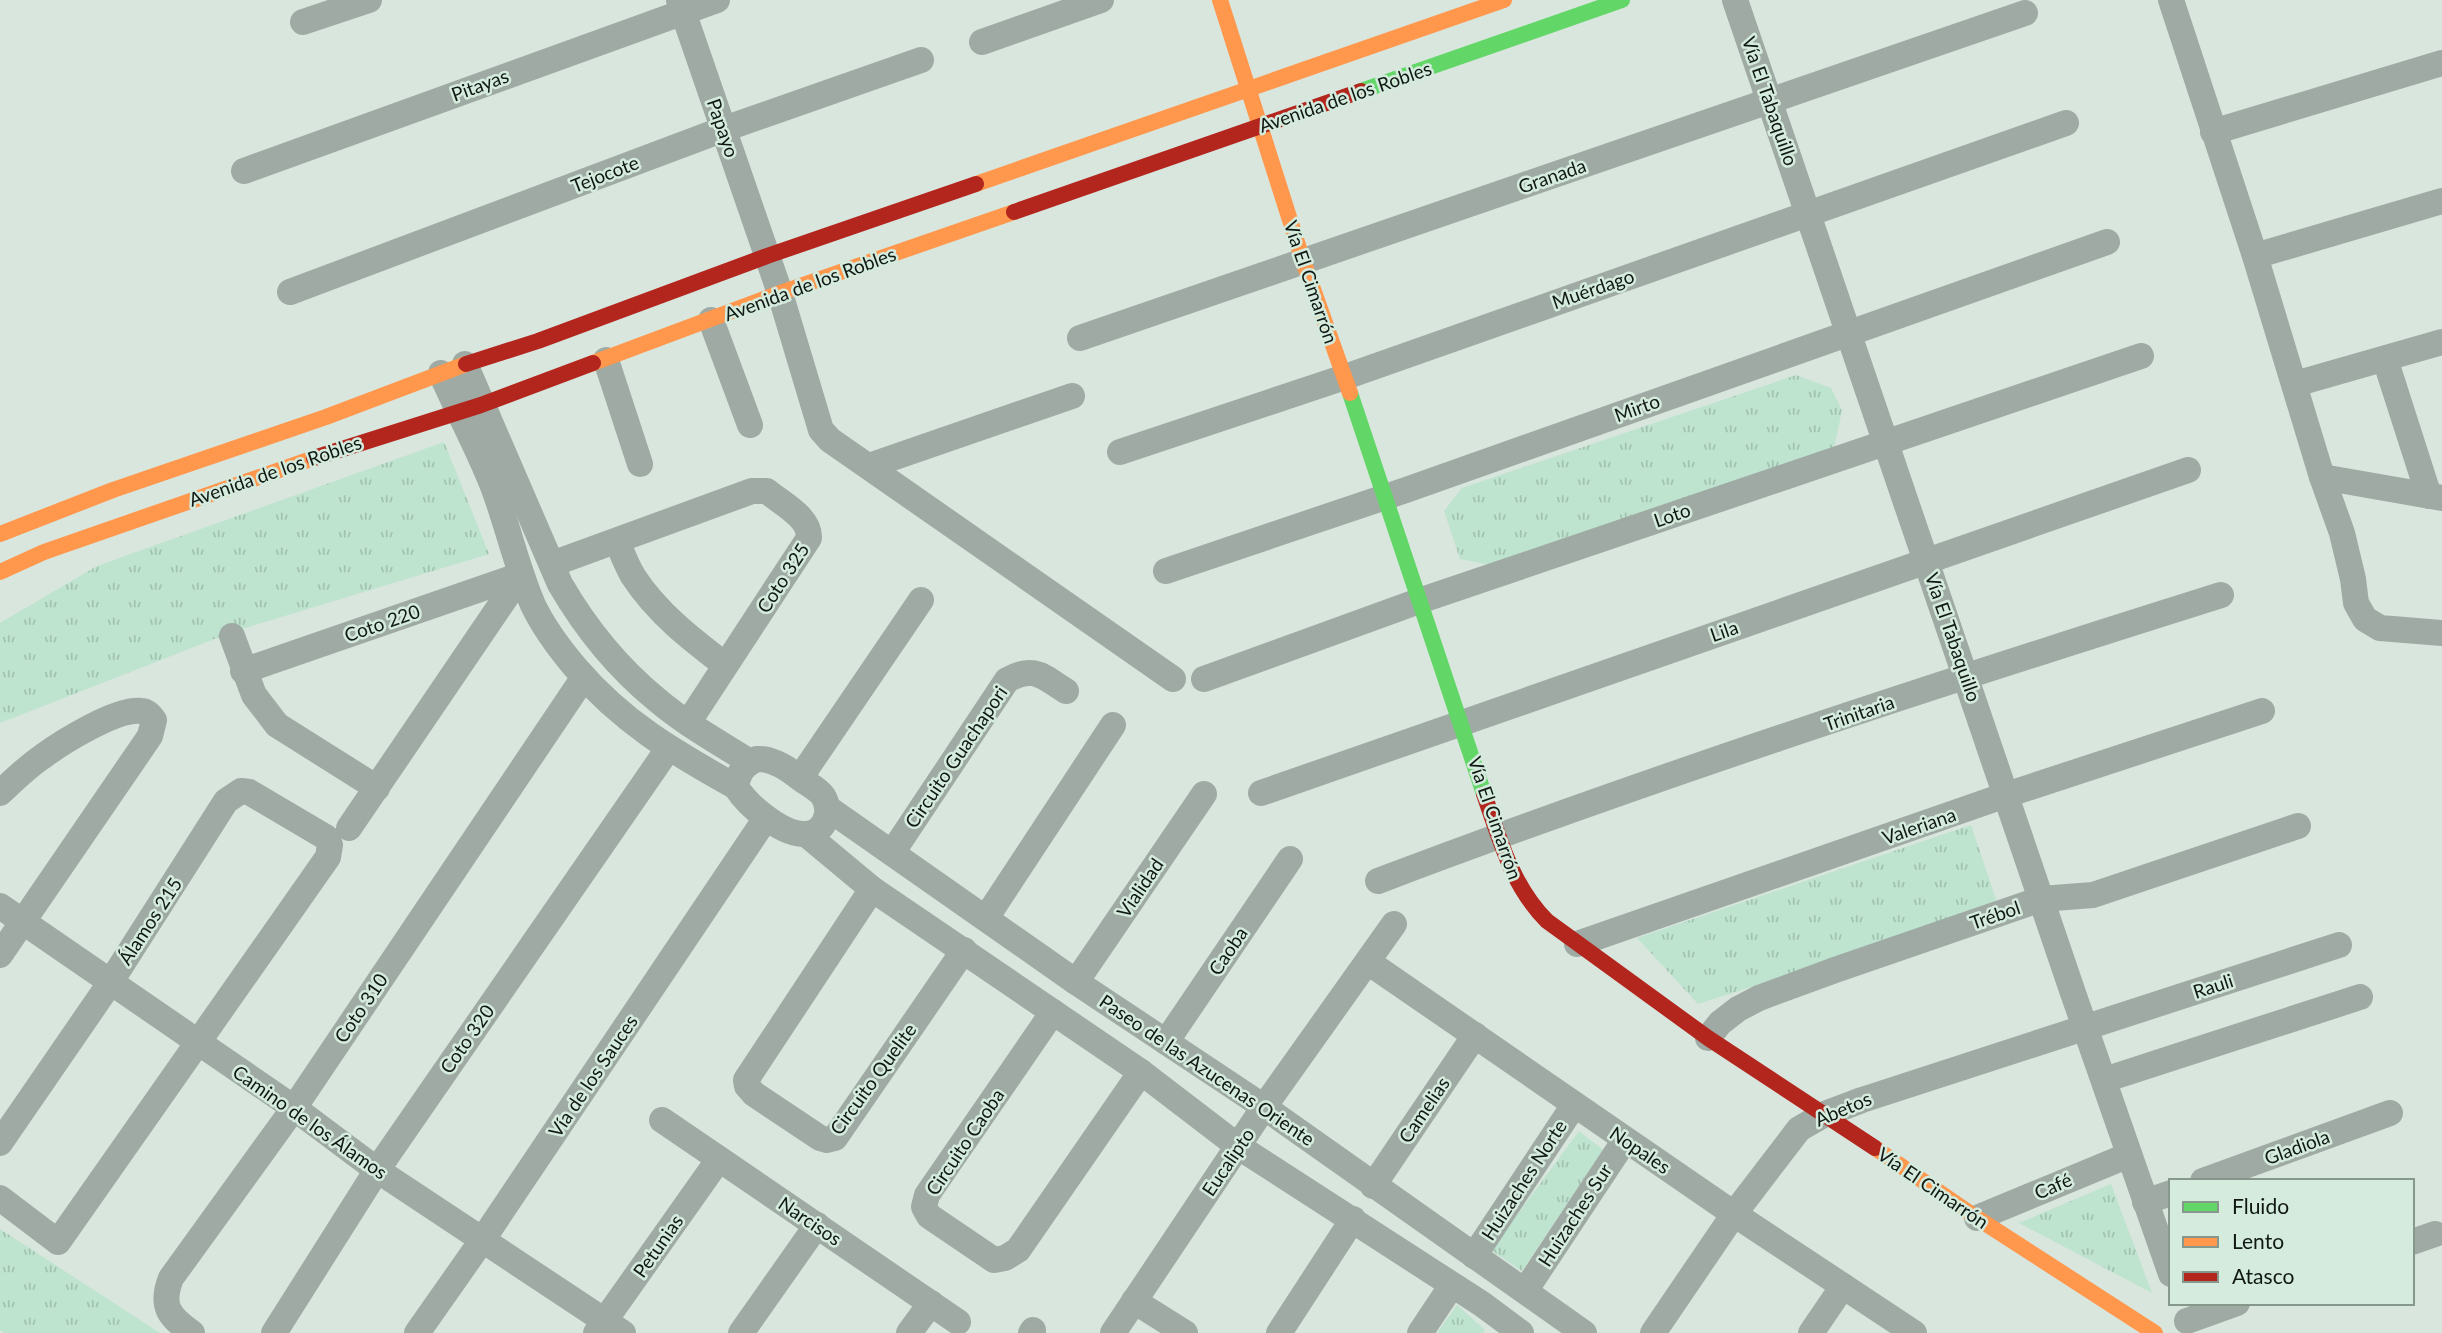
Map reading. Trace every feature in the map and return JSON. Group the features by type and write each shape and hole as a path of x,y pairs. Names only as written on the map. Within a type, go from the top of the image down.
{"street":[{"path":"303,22 369,0"},
{"name":"Pitayas","path":"244,171 681,6 717,0"},
{"path":"982,43 1101,0"},
{"name":"Vía El Cimarrón","path":"1220,0 1303,261 1345,377 1499,835 1515,880 1527,900 1543,918 1577,944 1708,1038 2155,1333"},
{"name":"Avenida de los Robles","path":"0,534 113,490 326,417 453,368 538,341 767,256 1504,0"},
{"name":"Avenida de los Robles","path":"0,572 44,552 171,507 366,440 469,408 606,360 780,293 1622,0"},
{"name":"Vía El Tabaquillo","path":"1735,0 2169,1268"},
{"path":"2174,1 2213,132 2342,533 2356,603 2365,619 2380,628 2442,633"},
{"name":"Papayo","path":"681,6 780,293 821,430 830,440 1141,668 1173,679"},
{"name":"Granada","path":"1080,338 2025,13"},
{"name":"Tejocote","path":"290,292 724,129 921,60"},
{"path":"2213,132 2442,63"},
{"name":"Muérdago","path":"1120,452 1345,377 2066,123"},
{"path":"2255,256 2442,201"},
{"name":"Mirto","path":"1166,571 2107,243"},
{"path":"711,320 750,425"},
{"path":"2295,384 2442,342"},
{"name":"Loto","path":"1204,679 1419,601 2141,356"},
{"path":"2322,477 2435,497 2385,359"},
{"path":"606,360 640,464"},
{"path":"453,368 469,408 521,575 549,634 603,699 668,749 736,787 751,807 766,818"},
{"path":"869,466 1072,396"},
{"path":"469,408 579,617 656,700 750,762 741,770 736,787"},
{"name":"Lila","path":"1262,793 2188,470"},
{"name":"Coto 325","path":"552,564 752,491 767,491 804,521 809,528 810,538 688,723"},
{"path":"617,541 632,574 653,602 681,630 725,665"},
{"path":"0,1198 58,1242 328,857 340,836 377,788 521,575"},
{"name":"Coto 220","path":"243,671 521,575"},
{"name":"Trinitaria","path":"1378,881 1499,835 1966,677 2221,595"},
{"path":"800,778 921,600"},
{"path":"549,634 579,617"},
{"path":"232,636 254,695 277,725 377,788"},
{"name":"Circuito Guachapori","path":"892,853 1007,680 1019,673 1031,671 1066,691"},
{"name":"Coto 310","path":"192,1333 171,1316 166,1304 165,1292 171,1278 294,1108 584,677"},
{"path":"0,793 41,757 97,724 142,710 149,713 154,720 150,736 0,955"},
{"name":"Valeriana","path":"1577,944 2262,711"},
{"path":"986,918 1113,725"},
{"name":"Coto 320","path":"274,1333 377,1170 668,749"},
{"name":"Paseo de las Azucenas Oriente","path":"750,762 765,759 800,778 822,795 829,809 1076,982 1264,1107 1584,1333"},
{"name":"Álamos 215","path":"0,1143 110,983 226,801 241,792 257,795 327,838 340,836"},
{"name":"Vialidad","path":"1076,982 1204,794"},
{"path":"806,834 818,831 829,809"},
{"name":"Paseo de las Azucenas Oriente","path":"766,818 806,834 872,889 1142,1072 1239,1147 1452,1285 1506,1329"},
{"name":"Vía de los Sauces","path":"417,1333 766,818"},
{"name":"Trébol","path":"1708,1038 1720,1023 1759,998 2041,899 2093,895 2298,826"},
{"name":"Caoba","path":"1166,1042 1290,859"},
{"name":"Circuito Quelite","path":"872,889 746,1080 747,1086 754,1094 820,1139 835,1138 964,950"},
{"name":"Camino de los Álamos","path":"0,906 294,1108 377,1170 483,1239 608,1329"},
{"name":"Eucalipto","path":"1113,1333 1264,1107 1394,924"},
{"name":"Rauli","path":"2086,1028 2339,945"},
{"name":"Nopales","path":"1368,962 1625,1140 1914,1333"},
{"path":"2104,1080 2360,997"},
{"name":"Circuito Caoba","path":"1054,1012 927,1195 924,1207 929,1216 940,1224 994,1260 1005,1258 1018,1250 1142,1072"},
{"name":"Abetos","path":"1654,1333 1734,1214 1799,1129 1825,1114 1862,1100 2086,1028"},
{"name":"Camelias","path":"1373,1186 1475,1035"},
{"name":"Huizaches Norte","path":"1474,1256 1574,1105"},
{"name":"Gladiola","path":"2208,1179 2390,1113"},
{"name":"Narcisos","path":"662,1120 958,1322"},
{"name":"Huizaches Sur","path":"1525,1291 1625,1140"},
{"name":"Café","path":"1977,1218 2129,1155"},
{"name":"Petunias","path":"608,1329 719,1159"},
{"path":"2145,1202 2169,1194"},
{"path":"1279,1333 1353,1219"},
{"path":"741,1333 817,1224"},
{"path":"1420,1333 1452,1285"},
{"path":"1811,1333 1843,1286"},
{"path":"1134,1301 1185,1333"},
{"path":"909,1333 931,1303"},
{"path":"2186,1319 2231,1305"}],"green space":[{"path":"1796,375 1831,388 1842,410 1834,449 1496,566 1460,559 1444,511 1462,488"},
{"path":"444,442 489,554 235,631 0,723 0,623 97,566"},
{"path":"1971,825 1997,902 1857,953 1698,1004 1637,938"},
{"path":"1579,1131 1603,1150 1522,1271 1491,1250"},
{"path":"2111,1184 2152,1293 2019,1223"},
{"path":"0,1229 160,1333 4,1333 0,1330"},
{"path":"1457,1305 1485,1330 1483,1333 1437,1333"}],"traffic: fast":[{"path":"1361,91 1622,0"},
{"path":"1350,393 1484,794"}],"traffic: slow":[{"path":"1220,0 1303,261 1350,393"},
{"path":"976,184 1504,0"},
{"path":"593,363 780,293 1014,212"},
{"path":"0,534 113,490 326,417 466,364"},
{"path":"0,572 44,552 314,458"},
{"path":"1875,1148 1977,1218 2155,1333"}],"traffic: jam":[{"path":"1014,212 1361,91"},
{"path":"466,364 538,341 767,256 976,184"},
{"path":"314,458 481,405 593,363"},
{"path":"1484,794 1516,878 1547,921 1708,1038 1875,1148"}]}
